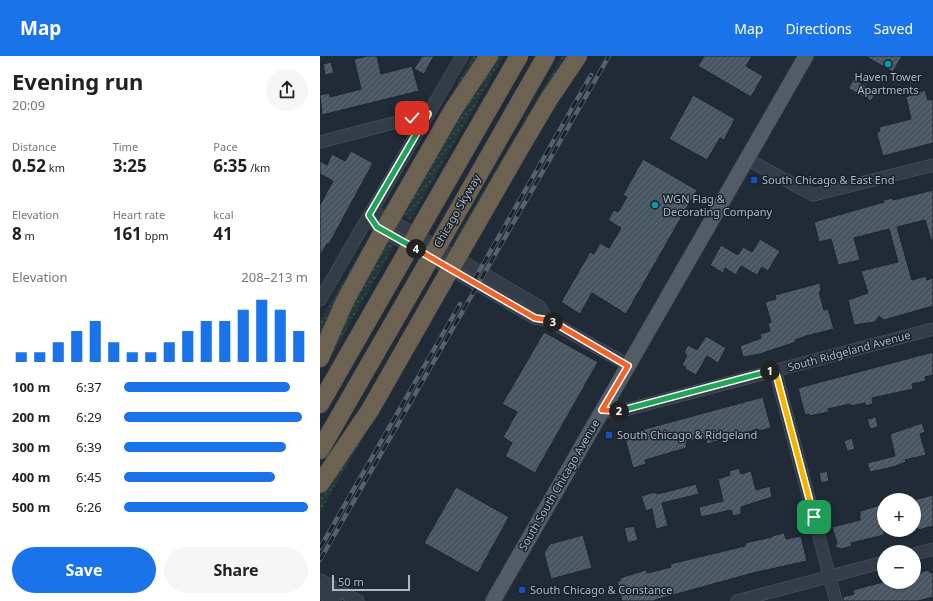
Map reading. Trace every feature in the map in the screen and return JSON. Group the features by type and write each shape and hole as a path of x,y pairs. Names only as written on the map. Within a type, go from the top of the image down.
{"highway":[{"path":"320,358 345,301 380,237 453,110 489,56"},
{"name":"Chicago Skyway","path":"320,404 519,56"},
{"name":"Chicago Skyway","path":"320,450 443,238 546,56"},
{"path":"320,484 370,410 549,99 578,56"}],"main road":[{"name":"South South Chicago Avenue","path":"492,601 806,56"}],"street":[{"path":"320,300 462,56"},
{"path":"320,142 428,114"},
{"path":"747,159 814,195 933,165"},
{"path":"369,215 382,215 539,306 548,320 628,366"},
{"name":"South Ridgeland Avenue","path":"602,410 621,411 933,328"},
{"path":"775,370 836,601"},
{"path":"921,552 933,548"},
{"path":"736,601 877,564"},
{"path":"320,580 358,601"},
{"path":"320,592 335,601"}],"green space":[{"path":"473,56 504,56 410,220 388,205"},
{"path":"562,56 569,56 456,245 453,243"},
{"path":"372,232 374,233 339,293 341,294 320,340 320,321"},
{"path":"387,240 395,244 334,352 331,351 351,305"},
{"path":"361,436 363,438 320,512 320,496"}],"building":[{"path":"367,56 377,56 381,74 412,66 419,91 322,115 320,95 329,93 330,97 361,89 354,59"},
{"path":"422,56 434,56 424,74 414,69"},
{"path":"704,56 752,56 746,66 763,76 751,97 698,66"},
{"name":"Haven Tower Apartments","path":"865,56 902,56 893,72"},
{"path":"331,62 334,73 325,75 323,64"},
{"path":"854,79 876,92 871,101 848,88"},
{"path":"925,90 928,100 933,99 933,143 883,156 877,135 880,131 879,127 911,119 906,97"},
{"path":"693,95 735,119 724,140 720,138 707,160 669,139"},
{"path":"351,151 373,163 329,244 328,243 320,255 320,205 333,181 320,174 320,161 327,165 332,154 345,161"},
{"path":"643,159 697,190 626,314 592,293 580,314 561,302 590,252 594,254 600,243 609,248 621,228 608,220 614,210 618,212 627,197 623,195"},
{"path":"933,190 933,240 931,240 925,220 897,227 912,280 926,276 927,280 933,278 933,306 884,320 879,316 875,322 854,325 848,300 868,293 861,271 898,262 889,229 854,238 860,260 838,265 831,239 819,242 814,222 884,202 883,200 893,198 893,200"},
{"path":"760,239 780,251 768,271 762,267 757,275 741,266 736,275 725,268 723,273 710,265 721,245 738,255 743,247 752,252"},
{"path":"820,283 821,292 819,292 824,310 828,309 834,329 806,336 795,340 796,342 760,354 743,357 740,346 761,338 760,334 770,331 768,323 771,322 765,302 776,299 775,295"},
{"path":"544,332 598,362 535,473 505,456 512,443 503,437 517,412 502,404"},
{"path":"706,336 726,348 718,363 707,356 696,375 685,369 686,367 682,365 687,355 684,353 688,345 697,350"},
{"path":"933,352 933,375 925,377 926,381 912,384 913,389 872,398 873,404 866,406 865,403 851,406 850,404 828,409 829,412 809,416 809,414 805,415 798,388"},
{"path":"763,397 771,428 759,431 758,429 707,444 706,440 703,440 703,438 687,441 686,448 645,460 646,464 633,468 625,438 642,433 641,430"},
{"path":"876,417 878,427 870,429 867,419"},
{"path":"922,423 925,432 920,434 926,455 905,460 906,462 893,467 870,472 867,463 895,456 890,434"},
{"path":"852,438 855,449 847,451 844,441"},
{"path":"739,468 741,474 751,471 756,490 770,486 772,497 741,507 741,514 733,516 731,510 701,517 699,507 723,501 718,479 730,475 729,471"},
{"path":"827,471 829,481 821,483 819,473"},
{"path":"696,484 699,494 662,503 668,526 656,529 652,509 646,511 641,496 655,492 656,494 666,492"},
{"path":"456,487 509,517 478,573 424,543"},
{"path":"933,495 933,526 921,529 921,498"},
{"path":"877,506 877,537 851,543 852,546 841,549 835,547 837,543 832,527 860,520 860,511"},
{"path":"634,526 638,540 628,543 624,528"},
{"path":"784,533 786,539 801,536 807,561 753,573 655,601 622,601 617,581 620,581 620,578 646,570 647,573 671,567 670,564 745,546 745,543"},
{"path":"583,535 592,568 551,579 544,553 550,544"},
{"path":"929,570 930,573 933,572 933,597 918,601 843,601 843,597 854,594 853,590 877,584 877,589 921,589 921,572"}],"railway":[{"path":"320,560 609,56"},
{"path":"474,280 591,75"},
{"path":"320,548 460,304"}],"place":[{"name":"Haven Tower Apartments","path":"888,64"},
{"name":"South Chicago & East End","path":"754,180"},
{"name":"WGN Flag & Decorating Company","path":"655,205"},
{"name":"South Chicago & Ridgeland","path":"609,435"},
{"name":"South Chicago & Constance","path":"522,590"}],"route":[{"path":"412,118 428,114 369,215 377,227 535,318 548,320 628,366 602,410 621,411 775,370 814,517"}]}
